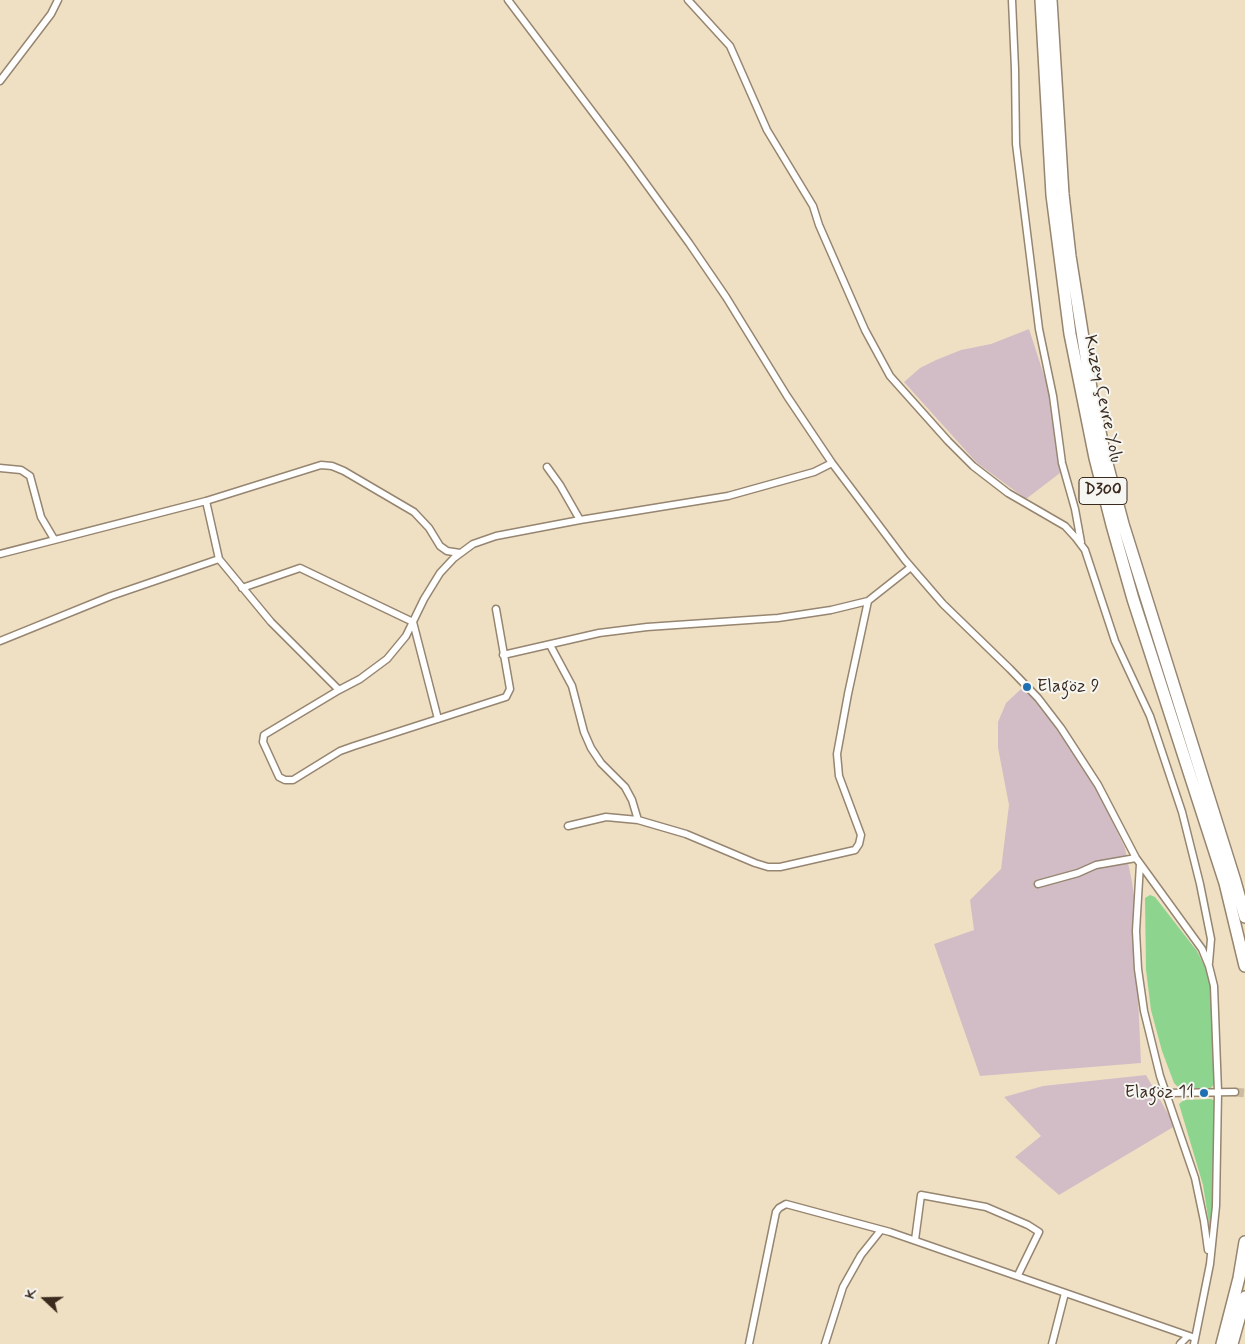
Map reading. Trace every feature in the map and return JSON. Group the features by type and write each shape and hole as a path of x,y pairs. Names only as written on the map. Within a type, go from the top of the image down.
{"highway":[{"name":"Kuzey Çevre Yolu","path":"1041,0 1053,204 1070,334 1095,458 1133,598 1225,883 1245,966"},
{"name":"Kuzey Çevre Yolu","path":"1051,0 1062,194 1080,324 1094,405 1123,524 1230,862 1245,917"},
{"path":"1222,1344 1239,1278 1245,1242"},
{"path":"1232,1344 1245,1297"}],"street":[{"path":"0,81 51,14 58,0"},
{"path":"508,0 693,249 726,297 787,396 832,463 911,567 943,604 1010,669 1050,713 1074,746 1098,785 1136,858 1197,941 1209,966 1214,986 1218,1092 1216,1206 1210,1264 1192,1339"},
{"path":"688,0 730,46 767,130 813,206 819,226 864,330 890,376 948,442 973,466 1008,493 1057,521 1071,532 1085,550 1115,641 1150,716 1182,812 1200,884 1210,939 1209,966"},
{"path":"1012,0 1016,144 1039,329 1053,396 1062,463 1075,509 1081,544"},
{"path":"496,609 510,689 506,697 340,751 293,780 281,779 277,774 264,745 264,735 360,679 386,659 400,644 433,583 460,553 473,544 496,536 580,520 728,496 814,472 832,463"},
{"path":"0,554 206,501 316,466 332,466 344,471 414,512 429,528 440,546 451,552 460,553"},
{"path":"547,467 560,485 580,520"},
{"path":"0,468 21,470 30,476 41,517 54,539"},
{"path":"206,501 220,559 271,622 339,690"},
{"path":"0,641 112,596 220,559"},
{"path":"504,655 550,646 599,633 646,627 778,618 831,610 868,601 911,567"},
{"path":"242,588 300,568 413,622"},
{"path":"568,826 606,817 638,820 686,834 768,867 855,850 861,835 839,776 837,754 868,601"},
{"path":"413,622 438,719"},
{"path":"550,646 570,680 584,732 591,748 601,763 625,787 632,800 638,820"},
{"path":"1038,884 1078,873 1096,865 1136,858"},
{"path":"1140,864 1136,912 1138,969 1149,1033 1166,1093 1195,1178 1210,1264"},
{"path":"1166,1093 1235,1092"},
{"path":"915,1240 921,1195 986,1207 1028,1225 1039,1232 1018,1275"},
{"path":"749,1344 776,1212 779,1208 788,1204 915,1240 1018,1275 1192,1339"},
{"path":"825,1344 843,1287 861,1255 882,1230"},
{"path":"1052,1344 1065,1293"},
{"path":"1180,1344 1192,1339"}],"shaded area":[{"path":"1029,329 1052,400 1060,473 1026,499 977,463 904,382 920,368 936,360 961,350 991,344"},
{"path":"1021,689 1029,694 1051,721 1090,777 1125,848 1136,910 1141,1063 980,1076 934,944 974,930 970,900 1001,869 1009,805 998,748 998,722 1006,703"},
{"path":"1146,1075 1175,1126 1059,1195 1015,1157 1041,1136 1004,1097 1043,1086"}],"green space":[{"path":"1150,895 1155,897 1197,951 1208,973 1213,998 1214,1084 1211,1088 1181,1088 1177,1086 1174,1083 1162,1051 1151,1010 1146,970 1145,898"},
{"path":"1211,1099 1215,1101 1215,1204 1211,1236 1203,1185 1179,1104 1184,1100"}],"tunnel":[{"path":"1235,1092 1245,1093"}],"place":[{"name":"Elagöz 9","path":"1027,687"},
{"name":"Elagöz 11","path":"1204,1093"}]}
